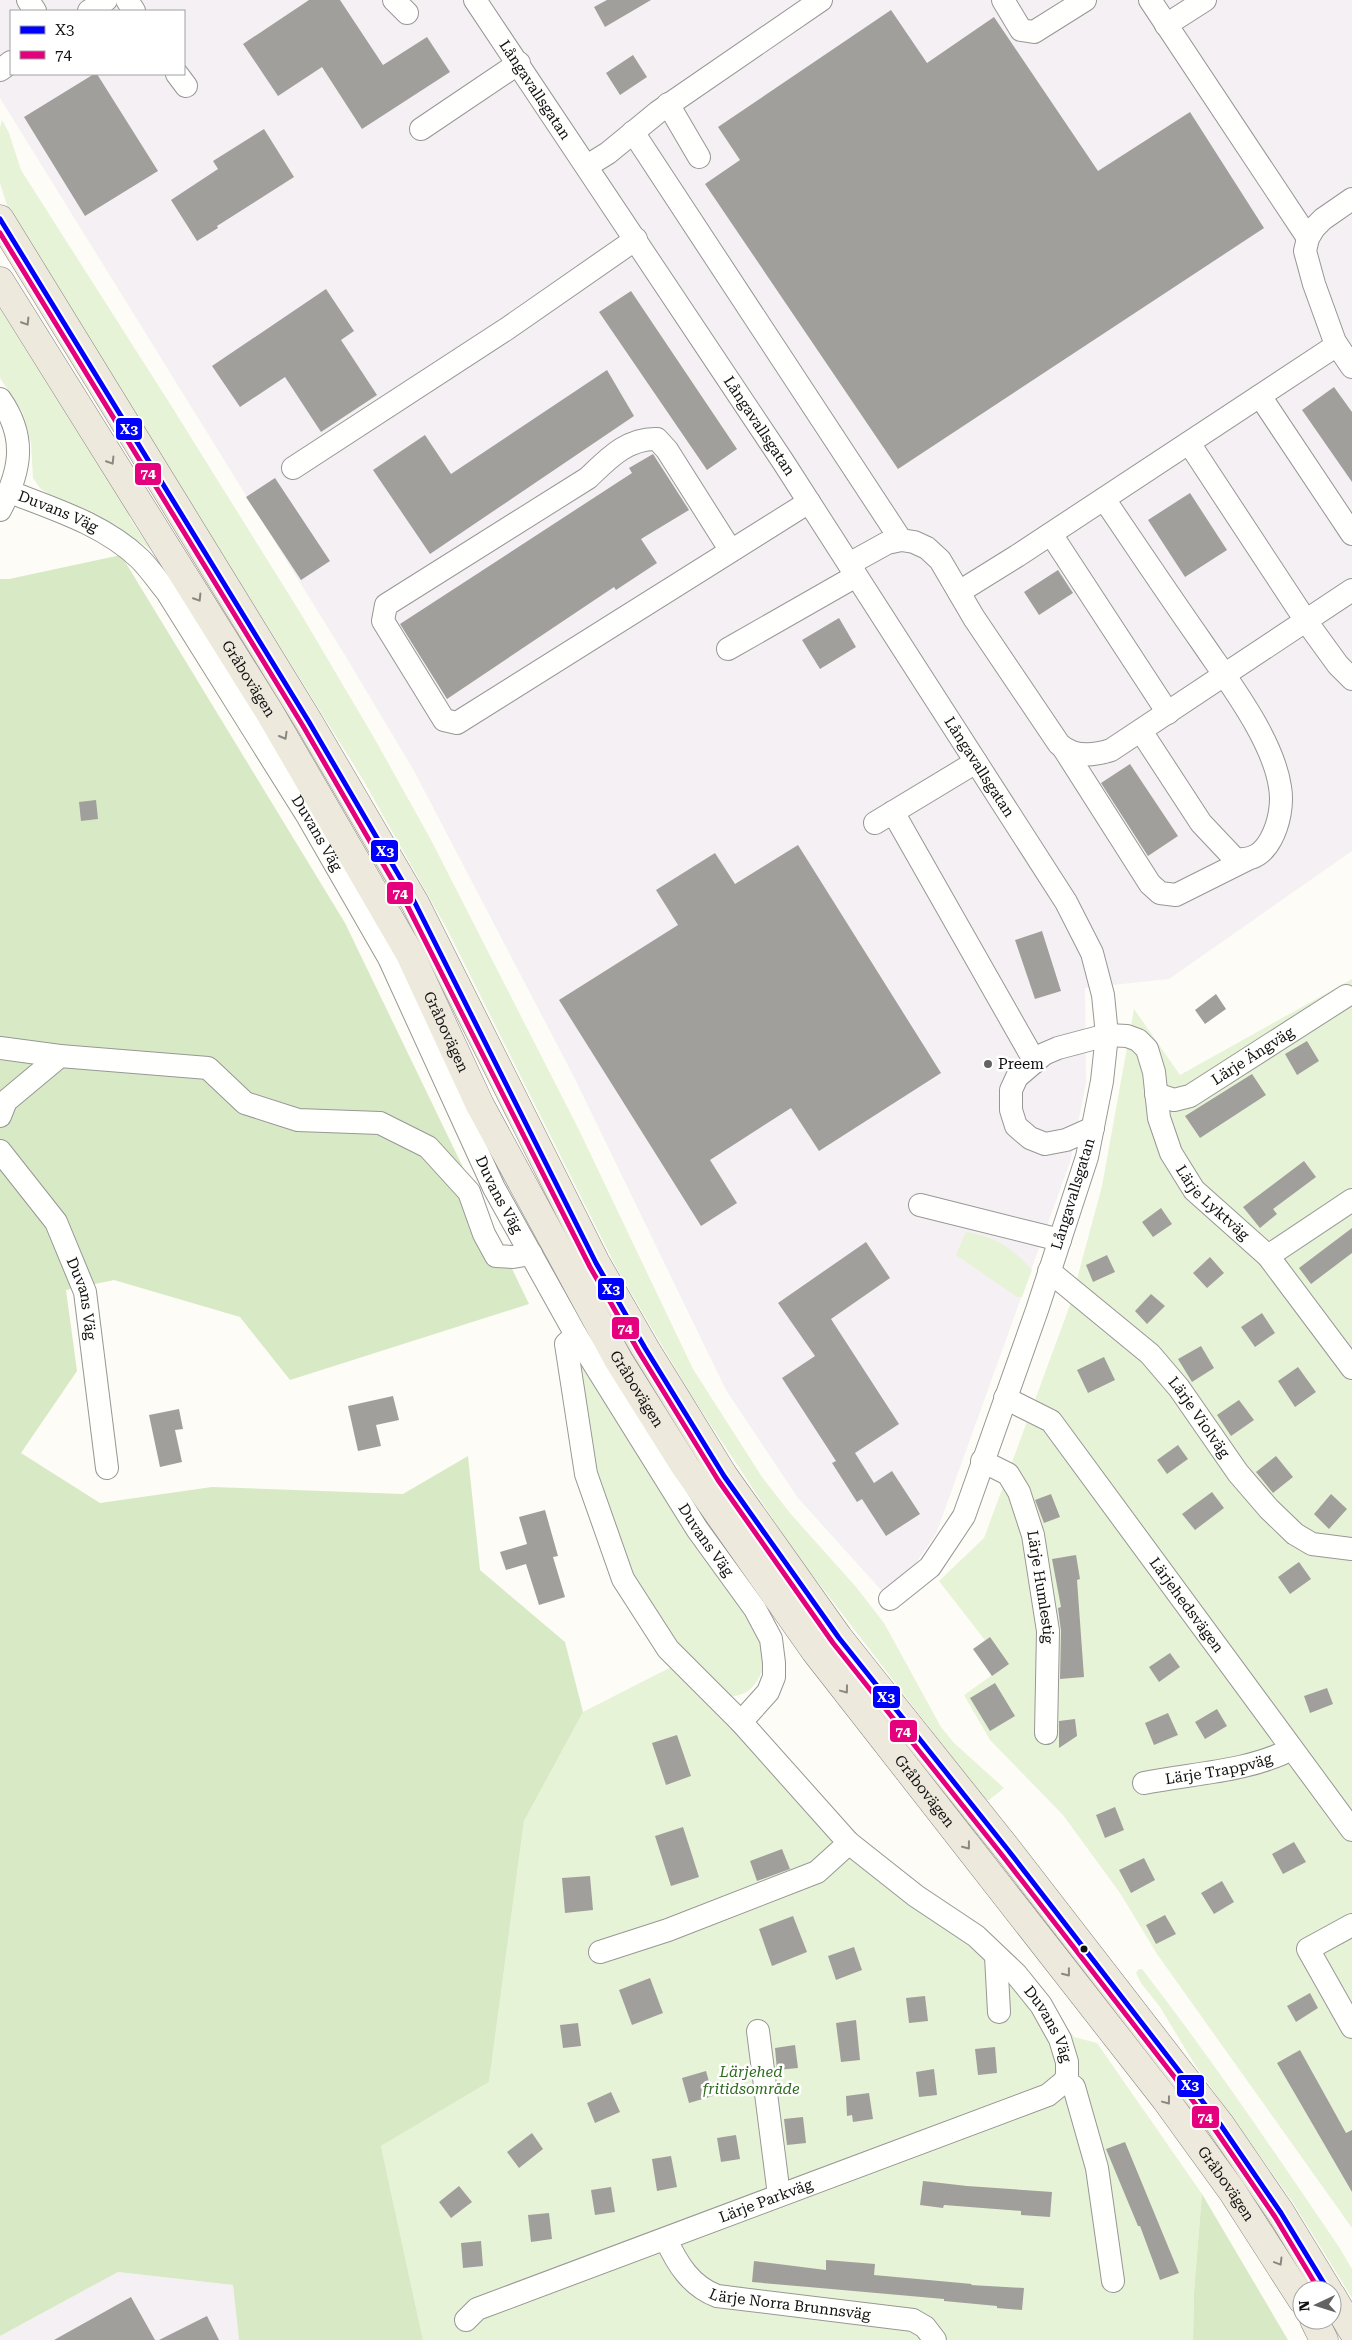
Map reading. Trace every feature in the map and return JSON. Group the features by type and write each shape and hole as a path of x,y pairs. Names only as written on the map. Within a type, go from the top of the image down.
{"main road":[{"name":"Gråbovägen","path":"0,219 309,722 410,895 596,1262 645,1348 724,1476 839,1638 1008,1850 1220,2124 1282,2213 1322,2280"},
{"name":"Gråbovägen","path":"0,281 270,713 410,954 480,1105 619,1361 685,1466 815,1651 1172,2108 1232,2191 1292,2284"},
{"path":"1342,2313 1352,2330"}],"street":[{"path":"91,10 106,0"},
{"name":"Långavallsgatan","path":"475,0 519,63 809,502 1066,902 1092,953 1103,995 1107,1035 1102,1082 1087,1157 964,1516 930,1567 890,1599"},
{"path":"587,166 608,153 668,104 821,0"},
{"path":"1003,0 1021,30 1034,32 1085,0"},
{"path":"1150,0 1308,238"},
{"path":"1166,25 1205,0"},
{"path":"421,129 519,63"},
{"path":"668,104 699,157"},
{"path":"633,132 901,540"},
{"path":"1352,199 1323,219 1308,238 1305,251 1314,284 1337,345 1352,367"},
{"path":"293,468 508,328 636,239"},
{"path":"959,592 1051,534 1337,345"},
{"path":"1260,396 1352,534"},
{"path":"0,399 14,423 19,442 15,473 5,501"},
{"path":"731,551 667,450 657,439 643,439 628,445 608,459 588,478 386,606 383,621 444,720 457,722 731,551 809,502"},
{"path":"1189,443 1306,621 1338,665 1352,679"},
{"path":"728,649 852,570 887,543 901,540 914,542 928,548 940,560 1044,724 1064,748 1150,884 1160,893 1176,895 1255,857 1266,848 1274,833 1281,804 1280,787 1264,740 1224,676 1104,499"},
{"name":"Duvans Väg","path":"5,501 65,513 103,533 140,559 167,592 308,816 389,958 494,1188 576,1335 697,1529 755,1610 771,1639 774,1678 768,1692 741,1722"},
{"path":"1051,534 1168,713"},
{"path":"1064,748 1084,755 1096,755 1112,750 1352,590"},
{"path":"1141,731 1201,823 1235,859 1246,860"},
{"path":"976,762 884,818 1035,1062"},
{"name":"Lärje Ängväg","path":"1156,1094 1174,1100 1190,1096 1346,996"},
{"path":"1093,1128 1066,1140 1044,1144 1030,1138 1016,1126 1011,1110 1011,1090 1017,1077 1035,1062 1058,1048 1107,1035"},
{"name":"Lärje Lyktväg","path":"1107,1035 1127,1036 1138,1040 1147,1049 1154,1072 1159,1118 1171,1154 1194,1190 1268,1256 1352,1368"},
{"name":"Duvans Väg","path":"0,1048 60,1056 208,1068 245,1103 298,1120 380,1122 428,1147 469,1192 484,1234 496,1256 514,1257 531,1254"},
{"path":"0,1116 6,1102 60,1056"},
{"name":"Duvans Väg","path":"0,1151 56,1222 85,1292 108,1468"},
{"path":"1268,1256 1352,1200"},
{"path":"920,1205 1060,1240"},
{"name":"Lärje Violväg","path":"1049,1270 1150,1354 1179,1388 1238,1473 1269,1509 1295,1534 1312,1544 1352,1548"},
{"name":"Duvans Väg","path":"576,1335 566,1344 586,1474 623,1579 668,1649 741,1722 849,1843 916,1896 976,1936 1016,1974 1041,2005 1060,2039 1067,2062 1067,2075 1064,2081 1074,2087 1097,2168 1113,2281"},
{"name":"Lärjehedsvägen","path":"1005,1398 1051,1421 1352,1830"},
{"name":"Lärje Humlestig","path":"982,1461 1008,1474 1019,1492 1033,1535 1048,1631 1046,1733"},
{"name":"Lärje Trappväg","path":"1144,1782 1236,1769 1275,1758 1292,1749"},
{"path":"600,1952 668,1930 817,1872 849,1843"},
{"path":"1352,1925 1308,1949 1352,2027"},
{"path":"996,1956 999,2012"},
{"path":"758,2031 779,2195"},
{"name":"Lärje Parkväg","path":"466,2320 477,2309 1048,2096 1064,2081"},
{"name":"Lärje Norra Brunnsväg","path":"666,2239 688,2277 696,2286 710,2294 913,2320 925,2327 936,2340"}],"shaded area":[{"path":"0,0 1352,0 1352,851 1169,979 1085,988 1086,1083 1070,1162 936,1534 890,1600 798,1498 726,1390 574,1077 413,769 343,652 0,98"},
{"path":"118,2272 233,2285 239,2340 0,2340 0,2336"}],"green space":[{"path":"2,120 9,133 21,170 301,614 373,736 430,838 579,1130 693,1369 762,1477 790,1513 856,1587 884,1623 941,1727 954,1743 1004,1788 989,1800 985,1800 794,1551 691,1395 617,1269 447,929 362,778 9,212 0,183 0,128"},
{"path":"0,308 131,515 129,517 151,550 116,525 62,504 40,488 33,478 31,443 23,413 0,378"},
{"path":"121,555 345,923 529,1304 290,1380 240,1317 114,1280 66,1290 77,1371 21,1453 100,1503 212,1487 403,1494 468,1456 480,1570 565,1642 583,1712 524,1821 489,2082 381,2146 423,2340 239,2340 233,2285 118,2272 0,2336 0,579 9,579"},
{"path":"1352,979 1352,2228 1157,1954 1120,1893 1063,1815 990,1740 964,1695 1005,1666 939,1581 984,1538 1070,1305 1102,1186 1134,1009 1180,1075"},
{"path":"966,1232 986,1237 1002,1244 1017,1255 1032,1270 1022,1297 1017,1297 956,1255"},
{"name":"Lärjehed fritidsområde","path":"574,1362 583,1362 759,1629 764,1667 751,1689 741,1695 727,1696 852,1833 951,1907 1012,1958 1074,2037 1097,2043 1202,2194 1194,2292 1193,2340 423,2340 381,2146 489,2082 524,1821 583,1712 685,1660 642,1597 604,1507"},
{"path":"1139,1969 1142,1969 1168,2003 1267,2141 1339,2247 1352,2269 1352,2298 1292,2201 1195,2065 1160,2007 1141,1983 1136,1973"},
{"path":"1202,2194 1288,2340 1193,2340 1194,2292"}],"building":[{"path":"309,0 340,0 383,65 427,37 450,72 362,129 322,67 278,96 243,44"},
{"path":"607,0 651,0 605,27 594,7"},
{"path":"891,10 927,63 994,17 1098,171 1190,112 1264,228 898,469 705,184 740,160 718,127"},
{"path":"633,55 647,77 620,95 606,73"},
{"path":"92,75 98,75 158,171 85,216 24,117"},
{"path":"264,129 294,177 217,226 218,228 197,241 171,200 218,169 213,161"},
{"path":"326,289 354,331 341,340 377,395 321,432 285,377 240,407 212,366"},
{"path":"631,291 737,449 707,470 599,312"},
{"path":"607,370 634,416 430,554 373,470 425,435 451,474"},
{"path":"1334,387 1352,412 1352,482 1302,410"},
{"path":"653,454 689,510 641,539 657,563 616,590 614,587 447,699 400,624 632,473 629,468"},
{"path":"275,478 330,561 301,580 246,497"},
{"path":"1190,493 1227,550 1185,577 1148,520"},
{"path":"1058,570 1073,593 1039,615 1024,592"},
{"path":"839,618 856,647 820,669 802,640"},
{"path":"1130,764 1178,836 1148,856 1101,783"},
{"path":"96,800 98,819 81,821 79,802"},
{"path":"798,845 941,1073 819,1151 791,1108 710,1160 737,1203 701,1226 559,1000 678,925 656,890 715,853 735,884"},
{"path":"1042,931 1061,991 1035,999 1015,940"},
{"path":"1216,994 1226,1009 1205,1024 1195,1010"},
{"path":"1307,1041 1319,1061 1297,1075 1285,1054"},
{"path":"1252,1074 1266,1095 1200,1138 1185,1116"},
{"path":"1304,1161 1316,1177 1273,1209 1277,1214 1260,1228 1243,1207"},
{"path":"1161,1208 1172,1224 1153,1237 1142,1222"},
{"path":"1352,1228 1352,1253 1311,1284 1299,1268"},
{"path":"866,1242 890,1278 831,1319 899,1424 855,1453 874,1483 892,1471 920,1514 886,1536 862,1499 857,1502 832,1463 836,1461 782,1378 815,1356 778,1303"},
{"path":"1107,1255 1115,1272 1093,1282 1086,1265"},
{"path":"1210,1257 1224,1273 1207,1288 1193,1273"},
{"path":"1151,1294 1165,1306 1147,1324 1135,1311"},
{"path":"1262,1313 1275,1333 1255,1347 1241,1327"},
{"path":"1201,1346 1214,1368 1192,1382 1178,1359"},
{"path":"1104,1357 1115,1380 1088,1393 1077,1370"},
{"path":"1298,1367 1316,1392 1295,1407 1278,1381"},
{"path":"393,1396 399,1420 376,1425 381,1446 358,1451 348,1406"},
{"path":"1239,1400 1254,1420 1231,1436 1217,1415"},
{"path":"179,1409 183,1429 175,1430 182,1462 160,1467 149,1415"},
{"path":"1178,1445 1188,1459 1167,1474 1157,1460"},
{"path":"1276,1456 1293,1477 1273,1493 1256,1472"},
{"path":"1212,1492 1224,1508 1195,1530 1182,1514"},
{"path":"1051,1494 1060,1517 1044,1523 1035,1500"},
{"path":"1331,1494 1347,1509 1329,1529 1314,1514"},
{"path":"545,1510 558,1556 553,1557 565,1597 539,1605 526,1564 506,1570 500,1552 527,1544 519,1517"},
{"path":"1076,1555 1080,1579 1077,1580 1084,1677 1060,1679 1061,1631 1058,1608 1061,1607 1052,1559"},
{"path":"1299,1562 1311,1579 1290,1594 1278,1577"},
{"path":"990,1637 1009,1664 992,1676 973,1649"},
{"path":"1170,1653 1180,1667 1159,1682 1149,1667"},
{"path":"995,1683 1015,1716 990,1731 970,1698"},
{"path":"1327,1688 1333,1704 1310,1713 1304,1696"},
{"path":"1217,1709 1227,1726 1205,1739 1195,1722"},
{"path":"1168,1713 1178,1735 1154,1745 1145,1723"},
{"path":"1075,1719 1077,1736 1059,1748 1059,1721"},
{"path":"677,1735 691,1776 666,1785 652,1743"},
{"path":"1115,1807 1124,1830 1105,1838 1096,1815"},
{"path":"683,1827 699,1877 671,1886 655,1836"},
{"path":"1294,1842 1306,1862 1283,1874 1272,1854"},
{"path":"782,1849 790,1869 757,1881 750,1861"},
{"path":"1144,1858 1155,1880 1131,1893 1119,1870"},
{"path":"590,1876 593,1910 565,1913 562,1878"},
{"path":"1222,1881 1234,1902 1214,1914 1201,1893"},
{"path":"1165,1915 1176,1934 1156,1944 1146,1925"},
{"path":"793,1916 807,1952 772,1966 759,1929"},
{"path":"854,1947 862,1970 836,1980 828,1956"},
{"path":"650,1978 663,2013 632,2025 619,1990"},
{"path":"1310,1993 1318,2008 1296,2022 1287,2006"},
{"path":"925,1996 928,2021 909,2023 906,1998"},
{"path":"856,2020 860,2060 841,2062 836,2023"},
{"path":"578,2023 581,2046 563,2048 560,2025"},
{"path":"795,2045 798,2068 777,2070 775,2048"},
{"path":"995,2047 997,2073 978,2075 975,2049"},
{"path":"1300,2050 1346,2133 1352,2130 1352,2192 1277,2063"},
{"path":"934,2069 937,2095 919,2097 916,2072"},
{"path":"706,2071 713,2096 689,2103 682,2078"},
{"path":"611,2092 620,2112 595,2123 587,2103"},
{"path":"869,2093 873,2119 853,2122 852,2115 847,2116 846,2096"},
{"path":"803,2117 806,2143 787,2145 784,2119"},
{"path":"532,2133 543,2149 519,2168 507,2152"},
{"path":"736,2135 740,2159 721,2162 717,2138"},
{"path":"1125,2142 1179,2273 1160,2280 1140,2226 1138,2226 1106,2149"},
{"path":"671,2156 677,2187 657,2191 652,2159"},
{"path":"923,2181 1052,2192 1050,2217 1021,2215 1021,2211 944,2205 943,2208 920,2205"},
{"path":"459,2186 472,2202 451,2218 439,2202"},
{"path":"611,2187 615,2212 595,2215 591,2190"},
{"path":"549,2213 552,2239 531,2242 528,2215"},
{"path":"481,2241 483,2266 463,2268 461,2243"},
{"path":"826,2260 875,2264 874,2275 971,2285 1024,2288 1022,2310 944,2301 944,2299 752,2282 754,2261 826,2270"},
{"path":"131,2297 155,2340 54,2340"},
{"path":"207,2316 219,2340 159,2340"}],"transit line":[{"name":"X3","path":"0,219 309,722 415,903 596,1263 645,1348 724,1476 839,1638 1008,1850 1220,2124 1281,2213 1322,2280"},
{"name":"74","path":"0,233 303,726 408,907 590,1267 639,1352 718,1480 833,1643 1002,1855 1214,2128 1275,2217 1313,2280"}],"place":[{"name":"Preem","path":"988,1064"}]}
